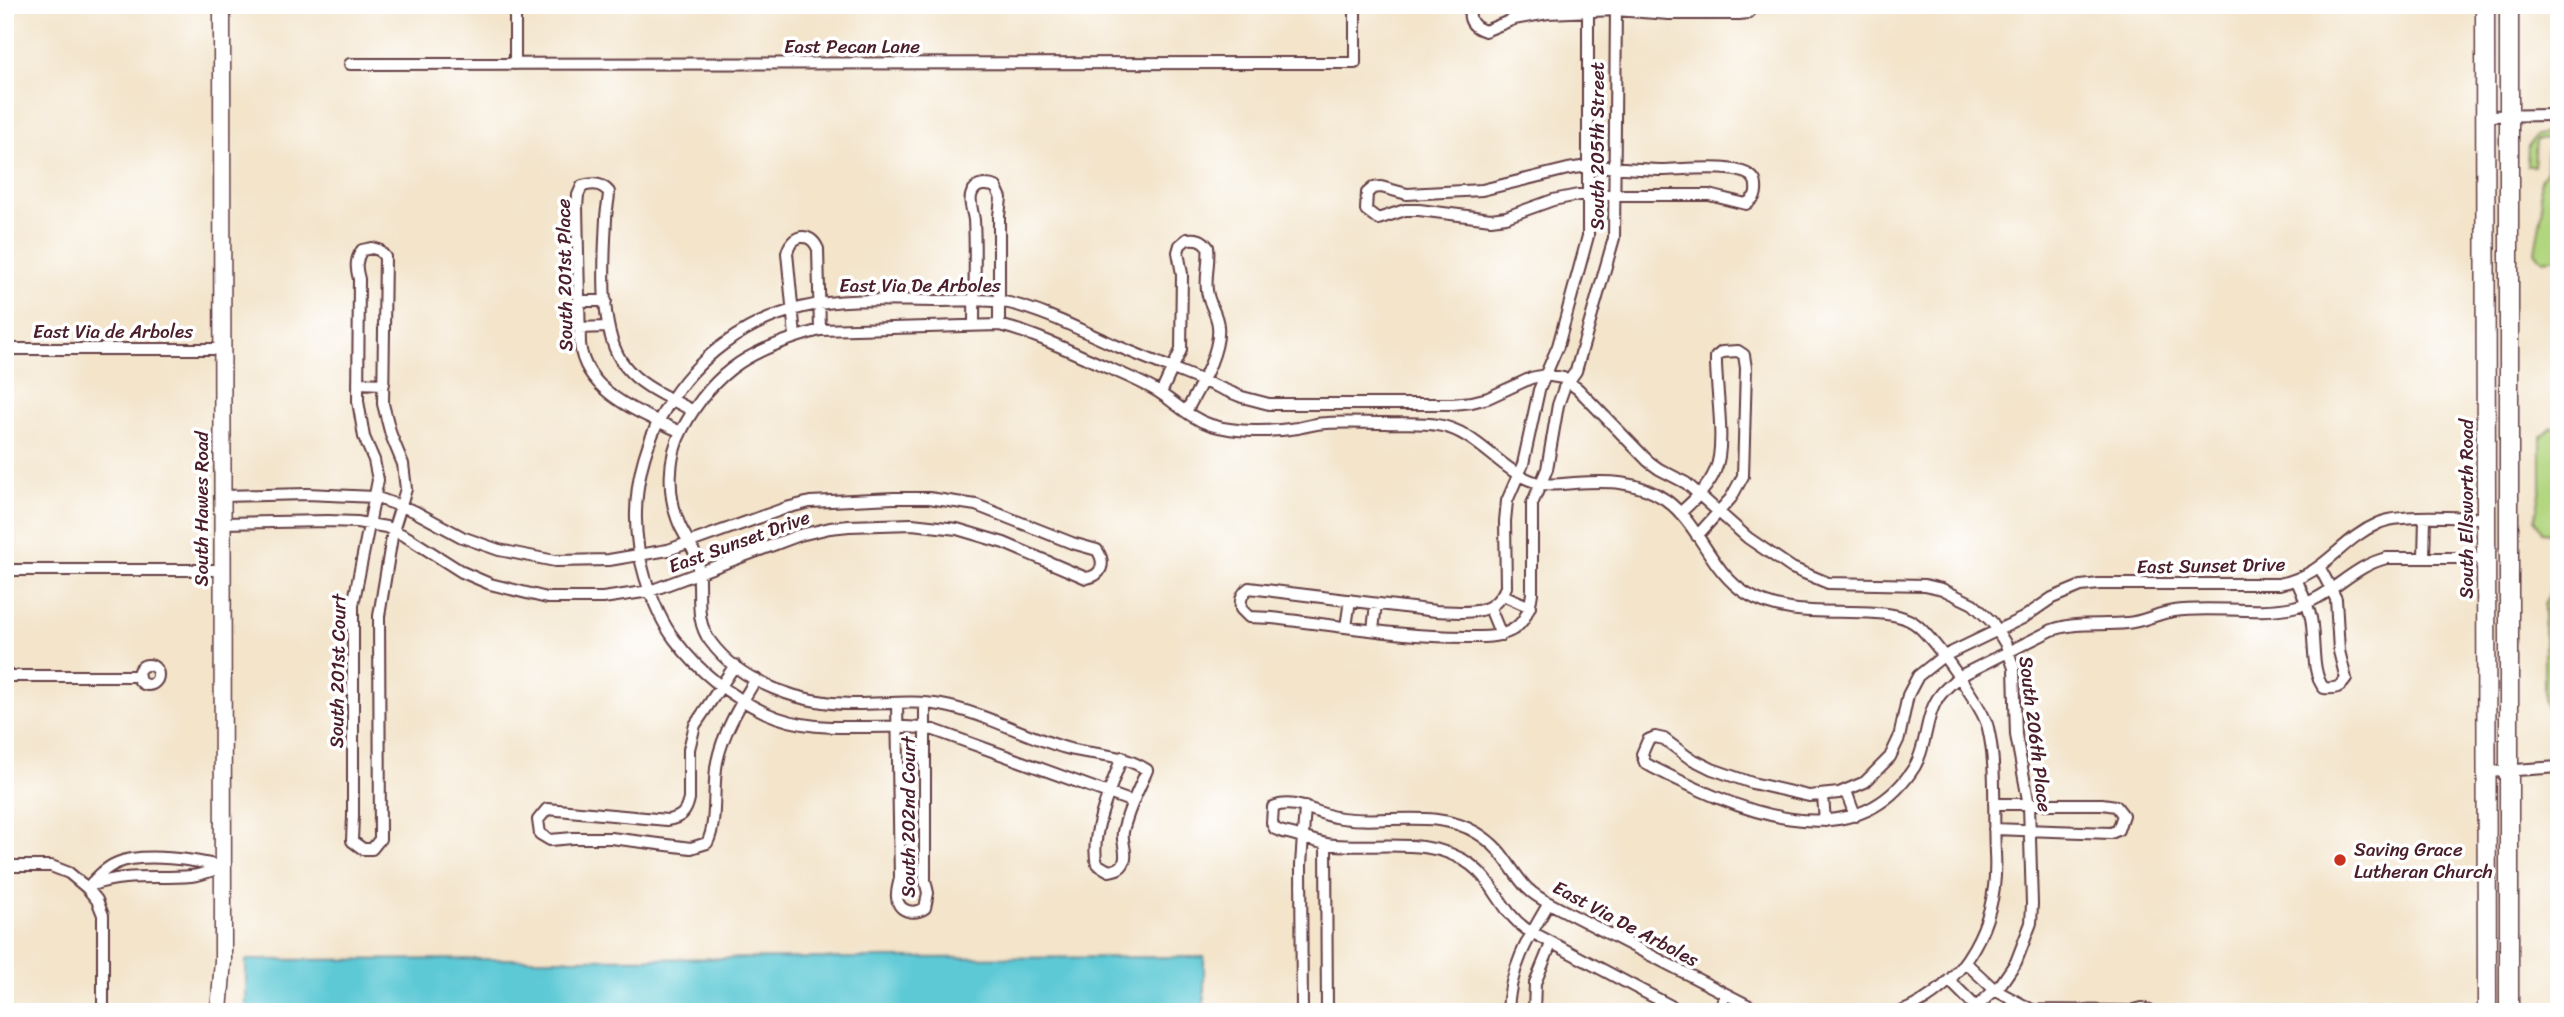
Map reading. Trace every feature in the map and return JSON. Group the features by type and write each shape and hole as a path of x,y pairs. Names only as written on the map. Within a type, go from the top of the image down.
{"main road":[{"name":"South Hawes Road","path":"219,1012 223,960 222,5"},
{"name":"South Ellsworth Road","path":"2485,5 2487,1012"},
{"path":"2509,5 2510,1012"},
{"path":"2487,518 2498,533 2499,565 2509,587"}],"street":[{"path":"515,5 515,65"},
{"name":"East Pecan Lane","path":"350,64 1355,63 1354,5"},
{"path":"1471,5 1469,18 1472,24 1485,31 1532,15 1588,9 1616,8 1669,14 1739,14 1748,13 1756,5"},
{"name":"South 205th Street","path":"1530,607 1532,504 1547,469 1558,405 1564,388 1576,371 1612,249 1615,196 1616,8"},
{"name":"South 205th Street","path":"1503,595 1506,587 1506,510 1523,464 1539,390 1558,346 1588,236 1588,9"},
{"path":"2485,116 2559,115"},
{"path":"1588,166 1615,167 1663,170 1731,169 1744,172 1756,181 1755,198 1746,204 1709,195 1566,197 1506,218 1491,219 1405,210 1378,219 1366,210 1364,201 1373,188 1381,187 1408,194 1482,190 1567,169 1588,166"},
{"name":"South 201st Place","path":"681,432 599,386 590,376 581,356 578,195 582,186 590,184 605,187 609,192 606,216 606,301 607,327 612,343 625,366 635,376 693,411"},
{"path":"974,326 974,220 970,202 971,194 984,185 996,187 1002,198 999,216 999,326"},
{"path":"1161,393 1181,350 1182,274 1178,253 1180,245 1187,239 1195,238 1203,240 1208,247 1207,291 1218,324 1217,343 1186,412"},
{"path":"795,336 787,253 789,244 794,239 810,239 816,243 818,249 820,330"},
{"name":"South 201st Court","path":"372,248 379,250 385,257 384,384 388,428 403,464 406,489 393,531 379,616 380,839 372,849 363,849 352,841 351,832 352,624 356,588 378,480 377,470 364,437 359,407 357,257 362,250 372,248"},
{"name":"East Via De Arboles","path":"1133,802 953,736 925,729 819,728 769,714 743,701 700,669 673,638 650,591 639,556 636,523 639,481 647,448 671,399 688,375 711,352 748,328 791,310 844,301 974,300 998,301 1037,311 1173,370 1242,397 1269,404 1453,404 1472,402 1545,375"},
{"path":"579,301 606,301"},
{"path":"1122,758 1099,824 1095,856 1097,864 1109,871 1117,870 1124,863 1126,856 1122,834 1147,770 1122,758 1065,748 977,713 925,703 820,702 781,691 756,679 719,651 704,630 699,608 699,572 675,512 671,487 673,461 681,432 709,391 754,353 795,336 820,330 999,326 1043,338 1161,393 1186,412 1210,425 1241,429 1280,429 1328,422 1439,425 1465,434 1517,475 1541,484 1623,482 1653,493 1680,513 1721,571 1744,592 1758,600 1789,609 1875,612 1907,619 1919,627 1955,673 1988,724 1996,866 1994,897 1982,933 1966,963 1950,980 1923,1001 1901,1012"},
{"path":"579,328 607,327"},
{"name":"East Via de Arboles","path":"5,349 222,349"},
{"path":"1680,513 1711,478 1718,460 1719,387 1716,357 1721,352 1738,351 1746,360 1744,467 1739,485 1720,512 1697,536"},
{"path":"1545,375 1570,381 1648,461 1700,493 1766,551 1812,578 1843,585 1926,585 1942,589 1984,612 1998,630 2007,648"},
{"path":"358,383 384,384"},
{"path":"359,407 384,407"},
{"name":"East Sunset Drive","path":"222,496 307,494 375,497 401,506 462,537 499,550 539,559 578,562 639,556 689,543 778,510 810,502 929,498 976,505 1072,543 1091,547 1097,550 1102,565 1095,577 1086,578 980,535 934,525 816,530 650,591 573,600 520,593 490,584 462,572 393,531 368,523 222,523"},
{"name":"East Sunset Drive","path":"1846,791 1865,782 1890,757 1899,738 1904,708 1912,684 1918,676 1942,657 2023,618 2052,598 2081,586 2262,584 2297,580 2320,568 2358,534 2382,521 2487,518"},
{"path":"2424,557 2425,519"},
{"path":"1855,816 1846,791 1823,796 1793,794 1735,778 1688,757 1664,739 1655,737 1648,740 1644,746 1642,754 1645,763 1708,795 1771,814 1804,820 1825,821 1855,816 1888,796 1908,776 1921,752 1934,704 1955,673 1984,666 2007,648 2067,624 2128,623 2173,611 2282,609 2306,603 2332,590 2356,569 2371,561 2387,558 2487,558"},
{"path":"2297,580 2312,628 2316,677 2324,688 2334,689 2341,686 2346,679 2345,669 2339,650 2337,610 2332,590 2320,568"},
{"path":"5,570 222,570"},
{"path":"1249,588 1436,611 1490,608 1503,595 1530,607 1519,625 1502,635 1432,637 1249,617 1241,609 1240,601 1249,588"},
{"path":"1346,626 1350,600"},
{"path":"1373,630 1376,604"},
{"path":"1490,608 1502,635"},
{"name":"South 206th Place","path":"2007,648 2014,667 2017,743 2029,805 2030,829"},
{"path":"735,665 695,725 689,749 689,799 680,817 667,820 547,810 538,820 540,834 550,840 611,838 691,848 706,843 712,828 718,759 731,723 756,679"},
{"path":"5,676 139,676"},
{"name":"South 202nd Court","path":"898,703 900,878 896,898 899,906 909,912 919,912 925,908 928,900 925,871 925,703"},
{"path":"2487,772 2559,767"},
{"path":"1823,796 1825,821"},
{"name":"East Via De Arboles","path":"1682,1012 1531,932 1512,918 1489,882 1462,858 1446,852 1400,845 1326,844 1275,829 1271,814 1273,807 1280,804 1304,807 1345,818 1412,818 1458,824 1476,832 1494,845 1526,887 1549,903 1747,1009 1761,1012"},
{"path":"1994,804 2110,805 2121,810 2123,815 2118,830 2111,833 1994,829"},
{"path":"1302,1012 1301,865 1304,807"},
{"path":"1950,980 1977,1010 2016,962 2031,923 2030,829"},
{"path":"1326,844 1327,1012"},
{"path":"87,888 102,872 117,863 142,859 194,859 223,867"},
{"path":"142,859 142,876"},
{"path":"5,866 51,866 69,873 97,900 103,915 103,1012"},
{"path":"87,888 107,880 142,876 194,876 223,867"},
{"path":"1508,1012 1509,989 1514,971 1531,932 1549,903"},
{"path":"1534,1012 1535,983 1551,944"},
{"path":"1966,963 1995,990 2039,1011 2131,1011 2142,1008 2152,1012"},
{"path":"1719,1012 1725,995"},
{"path":"5,1006 12,1012"}],"green space":[{"path":"2559,132 2559,258 2543,260 2535,252 2542,212 2540,181 2546,170 2547,151 2557,142 2553,139 2536,140 2534,166 2527,166 2528,146 2536,135"},
{"path":"2551,427 2559,428 2559,534 2542,532 2535,519 2541,488 2541,436"},
{"path":"2550,592 2554,602 2557,660 2553,696 2559,705 2559,739 2553,739 2555,729 2544,700 2544,605"}],"water":[{"path":"1204,957 1204,1012 246,1012 246,960"}],"place":[{"name":"Saving Grace Lutheran Church","path":"2340,860"}]}
